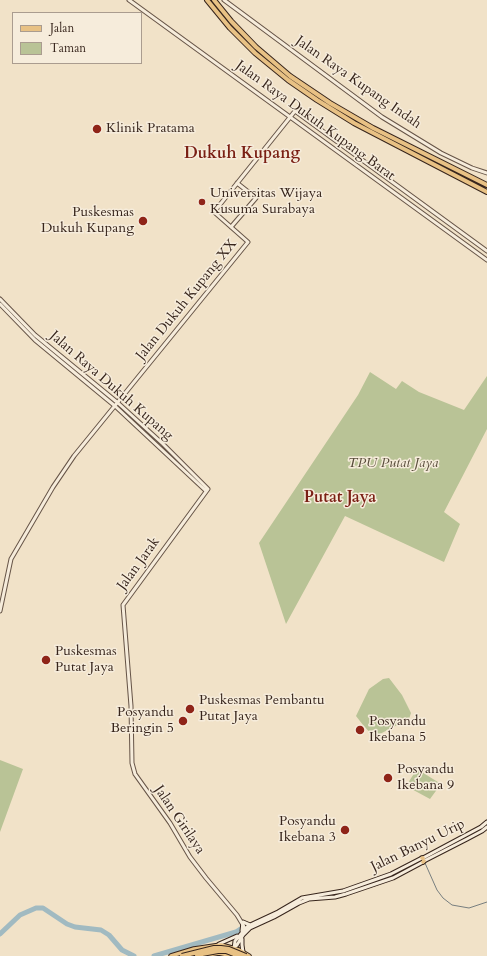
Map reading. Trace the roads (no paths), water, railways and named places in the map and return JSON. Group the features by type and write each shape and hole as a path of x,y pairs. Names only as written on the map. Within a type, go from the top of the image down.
{"highway":[{"path":"207,0 230,28 255,53 288,80 317,100 354,124 487,192"},
{"path":"214,0 231,21 256,47 290,76 324,99 373,128 487,185"},
{"path":"182,956 214,948 229,949 244,954"},
{"path":"190,956 226,951 238,956"}],"main road":[{"path":"171,956 194,949 215,946 234,948 244,954"},
{"path":"194,949 199,951 199,956"},
{"path":"238,956 239,952 249,956"},
{"path":"203,956 224,954 232,956"}],"street":[{"name":"Jalan Raya Dukuh Kupang Barat","path":"129,0 487,260"},
{"name":"Jalan Raya Kupang Indah","path":"224,0 325,76 382,116 441,153 472,168 487,172"},
{"name":"Jalan Raya Dukuh Kupang Barat","path":"291,118 295,112 487,251"},
{"path":"231,227 256,198 237,183 291,118"},
{"path":"326,142 331,137"},
{"name":"Jalan Dukuh Kupang XX","path":"0,611 11,559 53,486 74,456 248,242 214,212 237,183"},
{"path":"400,197 404,191"},
{"path":"417,209 421,203"},
{"path":"448,231 452,225"},
{"name":"Jalan Raya Dukuh Kupang","path":"0,299 36,336 118,403 189,472 206,491"},
{"name":"Jalan Raya Dukuh Kupang","path":"0,304 35,340 115,406 189,472"},
{"name":"Jalan Jarak","path":"131,706 123,605 206,491"},
{"name":"Jalan Girilaya","path":"131,706 132,763 135,774 170,823 190,857 243,922 246,930"},
{"name":"Jalan Banyu Urip","path":"246,930 305,900 335,897 393,878 487,822"},
{"name":"Jalan Banyu Urip","path":"224,954 239,943 242,934 250,925 278,912 302,898 343,891 391,874 477,834 487,827"},
{"path":"244,954 242,945 243,922 250,925"},
{"path":"215,946 242,934"},
{"path":"234,948 238,956"}],"waterway":[{"path":"425,863 437,890 443,898 452,905 469,908 487,902"},
{"path":"0,934 20,915 36,908 43,908 67,924 75,927 101,930 109,935 122,950 134,956"},
{"path":"154,956 236,932 242,928"}],"place":[{"name":"Klinik Pratama","path":"97,129"},
{"name":"Universitas Wijaya Kusuma Surabaya","path":"202,202"},
{"name":"Puskesmas Dukuh Kupang","path":"143,221"},
{"name":"Puskesmas Putat Jaya","path":"46,660"},
{"name":"Puskesmas Pembantu Putat Jaya","path":"190,709"},
{"name":"Posyandu Beringin 5","path":"183,721"},
{"name":"Posyandu Ikebana 5","path":"360,730"},
{"name":"Posyandu Ikebana 9","path":"388,778"},
{"name":"Posyandu Ikebana 3","path":"345,830"}],"district":[{"name":"Dukuh Kupang","path":"242,154"},
{"name":"Putat Jaya","path":"340,498"}],"park label":[{"name":"TPU Putat Jaya","path":"393,464"}]}
